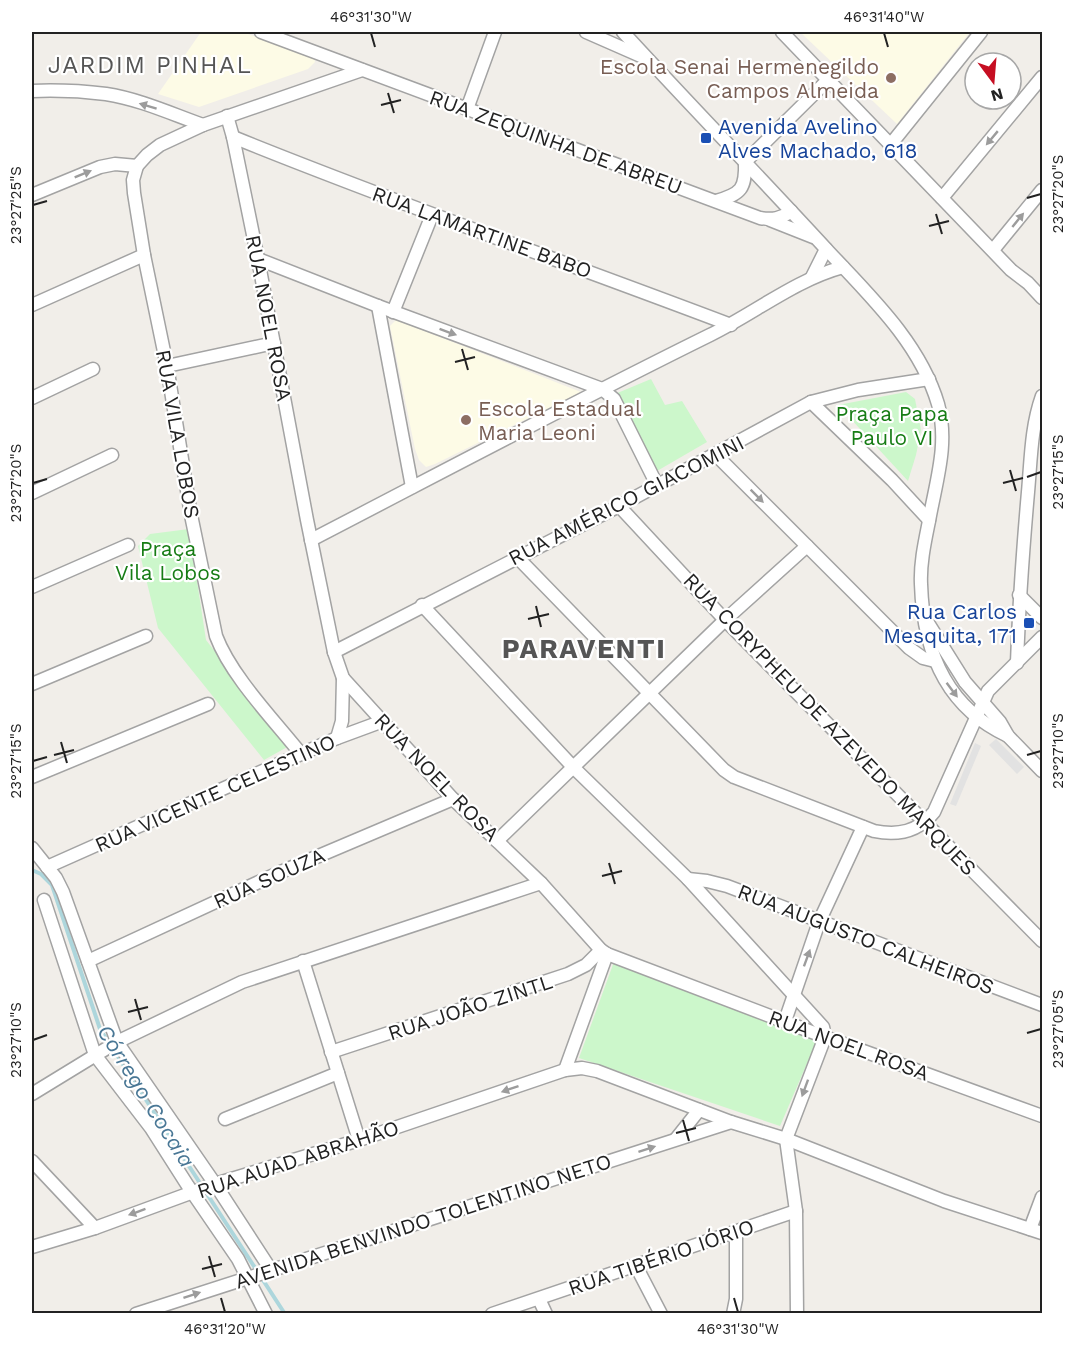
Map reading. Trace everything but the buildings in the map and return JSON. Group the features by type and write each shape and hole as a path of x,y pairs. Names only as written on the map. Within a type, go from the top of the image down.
{"street":[{"name":"RUA ZEQUINHA DE ABREU","path":"261,32 817,238"},
{"path":"467,109 495,32"},
{"path":"586,32 648,60"},
{"path":"623,32 817,238 894,325 916,355 929,379 941,417 943,439 921,582 928,638 935,661 949,687 977,717 993,729 1008,736"},
{"path":"782,32 993,250 1042,305"},
{"path":"891,144 981,32"},
{"path":"32,195 100,167 116,164 137,166 160,145 203,125 362,70"},
{"path":"942,198 1042,77"},
{"path":"716,201 730,197 741,190 746,176 745,162 828,80"},
{"path":"32,91 108,94 151,106 203,125"},
{"name":"RUA NOEL ROSA","path":"227,116 258,259 334,652 343,678 453,799 541,883 604,952 825,1037 1042,1116"},
{"name":"RUA LAMARTINE BABO","path":"233,137 432,215 533,250 731,325"},
{"name":"RUA VILA LOBOS","path":"137,166 133,180 134,193 144,255 167,366 191,515 216,636 222,651 301,754"},
{"path":"993,250 1042,190"},
{"path":"770,220 791,211"},
{"path":"393,312 432,215"},
{"path":"812,277 826,249"},
{"path":"32,305 144,255"},
{"path":"258,259 393,312 602,388 614,399 657,485"},
{"path":"311,540 602,388 731,325 812,277 843,267"},
{"path":"1024,284 1042,282"},
{"path":"378,306 412,487"},
{"path":"167,366 274,343"},
{"path":"32,398 93,369"},
{"name":"RUA AMÉRICO GIACOMINI","path":"334,652 517,556 619,506 811,402 858,390 929,379"},
{"path":"1017,663 1019,595 1034,422 1042,396"},
{"path":"811,402 892,480 929,520"},
{"path":"32,493 112,455"},
{"path":"716,455 909,648 923,658 935,661"},
{"path":"1031,457 1042,469"},
{"name":"RUA CORYPHEU DE AZEVEDO MARQUES","path":"619,506 725,620 1042,941"},
{"path":"32,587 129,545"},
{"path":"497,841 725,620 807,546"},
{"path":"517,556 716,764 734,777 863,827 886,833 907,832 926,823 940,801 988,691 1042,636"},
{"path":"1019,595 1042,618"},
{"path":"422,605 574,768 688,879 820,1022 825,1037 786,1139 796,1211 797,1314"},
{"path":"925,618 953,666 1000,722 1008,736 1042,771"},
{"path":"32,684 146,636"},
{"path":"337,738 342,721 343,678"},
{"path":"32,777 208,704"},
{"name":"RUA VICENTE CELESTINO","path":"47,867 337,738 383,722"},
{"name":"RUA SOUZA","path":"88,961 276,874 453,799"},
{"path":"785,1021 819,922 863,827"},
{"path":"32,848 56,878 63,892 115,1044 204,1189 251,1276 266,1314"},
{"name":"RUA AUGUSTO CALHEIROS","path":"688,879 727,886 1042,1005"},
{"path":"32,1094 97,1053 242,982 541,883"},
{"path":"44,900 97,1053 151,1128 204,1189 269,1271"},
{"path":"604,952 565,1070 589,1069 731,1122 786,1139 944,1201 1042,1233"},
{"name":"RUA JOÃO ZINTL","path":"331,1052 568,974 604,952"},
{"path":"303,962 359,1140"},
{"name":"RUA AUAD ABRAHÃO","path":"32,1247 565,1070"},
{"path":"225,1119 338,1073"},
{"path":"675,1140 699,1110"},
{"name":"AVENIDA BENVINDO TOLENTINO NETO","path":"136,1314 731,1122"},
{"path":"32,1161 94,1228"},
{"path":"1030,1229 1042,1197"},
{"name":"RUA TIBÉRIO IÓRIO","path":"492,1314 796,1211"},
{"path":"733,1314 736,1299 736,1232"},
{"path":"636,1266 661,1314"},
{"path":"539,1299 546,1314"}],"shaded area":[{"path":"201,32 242,32 313,56 315,62 308,69 199,107 158,94"},
{"name":"Escola Senai Hermenegildo Campos Almeida","path":"800,32 970,32 897,124"},
{"name":"Escola Estadual Maria Leoni","path":"396,320 581,392 426,467 419,460 415,449 390,326"},
{"path":"996,739 1024,767 1017,774 989,745"},
{"path":"975,743 981,746 956,806 950,804"}],"green space":[{"path":"651,379 665,405 682,401 707,442 657,471 615,394"},
{"name":"Praça Papa Paulo VI","path":"906,392 915,399 921,430 908,481 838,405"},
{"name":"Praça Vila Lobos","path":"189,529 206,640 289,746 264,760 158,628 138,546 150,534"},
{"path":"615,959 818,1038 780,1126 579,1058"}],"waterway":[{"name":"Córrego Cocaia","path":"32,870 41,874 52,885 100,1029 285,1314"}],"place":[{"name":"Escola Senai Hermenegildo Campos Almeida","path":"891,78"},
{"name":"Avenida Avelino Alves Machado, 618","path":"706,138"},
{"name":"Escola Estadual Maria Leoni","path":"466,420"},
{"name":"Rua Carlos Mesquita, 171","path":"1029,623"}],"district":[{"name":"JARDIM PINHAL","path":"150,65"},
{"name":"PARAVENTI","path":"584,649"}]}
